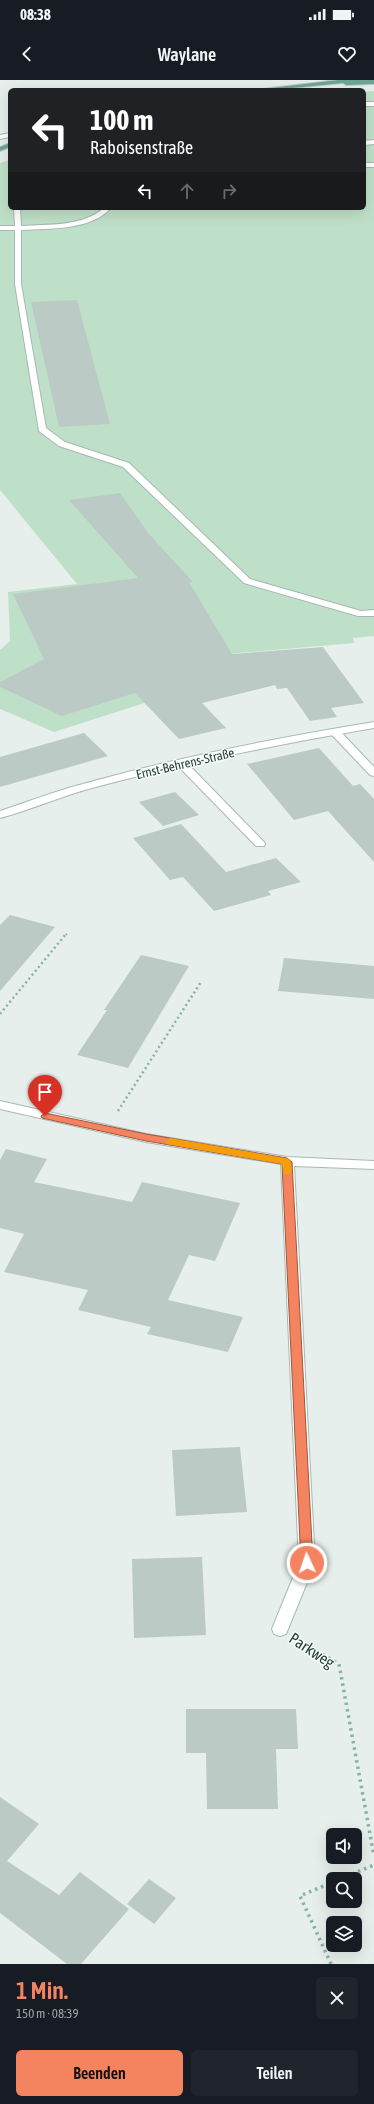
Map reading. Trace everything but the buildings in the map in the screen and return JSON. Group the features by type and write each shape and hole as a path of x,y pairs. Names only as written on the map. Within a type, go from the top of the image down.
{"main road":[{"path":"270,88 311,82 354,80"},
{"path":"311,82 374,82"}],"street":[{"path":"17,210 18,284 42,429 62,444 126,465 247,581 361,614 374,613"},
{"path":"0,228 18,228 80,222 96,218 106,210"},
{"name":"Ernst-Behrens-Straße","path":"0,815 86,786 181,763 294,738 374,725"},
{"path":"335,732 374,773"},
{"path":"181,763 260,844"},
{"path":"0,1105 106,1129 287,1162 374,1165"},
{"name":"Parkweg","path":"280,1629 307,1563 287,1162"}],"path":[{"path":"0,1014 68,932"},
{"path":"106,1129 201,982"},
{"name":"Parkweg","path":"280,1629 339,1664 374,1856"},
{"path":"357,1872 374,1865"},
{"path":"326,1885 300,1896 331,1964"}],"green space":[{"path":"374,91 374,636 353,638 354,643 217,655 216,680 54,732 0,709 0,650 10,641 8,592 77,584 0,490 0,163 8,161 8,210 366,210 366,92"}],"slow traffic":[{"path":"170,1142 287,1162 287,1172"}],"route":[{"path":"45,1116 146,1138 287,1162 307,1563"}]}
